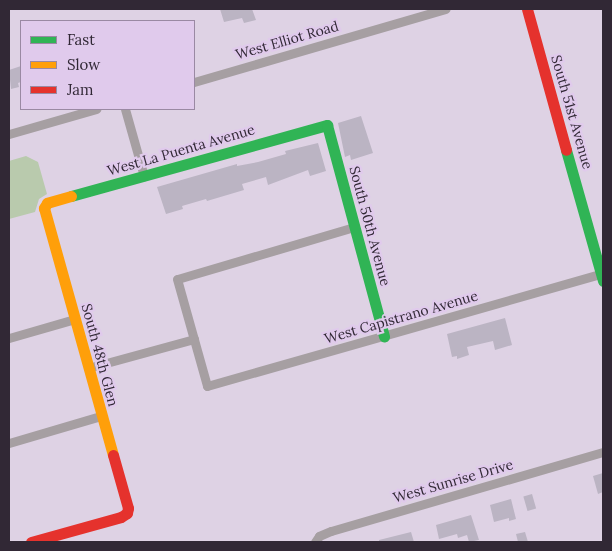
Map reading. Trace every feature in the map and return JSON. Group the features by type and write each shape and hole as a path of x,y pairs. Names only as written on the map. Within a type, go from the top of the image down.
{"street":[{"name":"West Elliot Road","path":"195,82 446,9"},
{"name":"South 51st Avenue","path":"527,9 602,278"},
{"path":"9,134 93,110"},
{"path":"125,110 144,176"},
{"name":"West La Puenta Avenue","path":"44,205 327,125"},
{"name":"South 50th Avenue","path":"327,125 384,336"},
{"name":"South 48th Glen","path":"31,542 121,517 127,513 127,504 101,416 44,205"},
{"path":"88,368 194,339 177,279 354,227"},
{"name":"West Capistrano Avenue","path":"194,339 207,386 384,336 602,278"},
{"path":"9,338 75,319"},
{"path":"9,443 101,416"},
{"name":"West Sunrise Drive","path":"315,542 319,536 332,531 603,452"}],"green space":[{"path":"26,156 38,162 47,194 39,199 35,212 9,219 9,161"}],"building":[{"path":"220,9 252,9 256,20 244,23 242,18 224,22"},
{"path":"20,66 19,87 11,89 9,70"},
{"path":"361,116 373,153 351,160 350,155 345,157 338,123"},
{"path":"318,143 326,171 310,176 308,170 268,185 266,177 242,184 244,190 182,206 183,209 166,214 157,187 237,164 237,166 258,162 286,154 285,151"},
{"path":"505,318 512,345 495,350 493,341 467,347 469,355 457,359 457,356 452,357 447,334"},
{"path":"603,473 603,492 598,494 593,476"},
{"path":"532,494 536,508 527,511 523,496"},
{"path":"511,499 516,519 509,521 509,518 494,522 490,505"},
{"path":"471,515 479,540 469,542 467,535 458,538 457,534 439,539 436,525"},
{"path":"411,532 414,542 379,542 379,540"},
{"path":"525,532 528,542 518,542 516,534"}],"traffic: fast":[{"path":"71,196 327,125 384,336"},
{"path":"566,150 603,281"}],"traffic: slow":[{"path":"71,196 47,203 44,208 113,455"}],"traffic: jam":[{"path":"527,9 566,150"},
{"path":"31,542 121,517 127,513 128,508 113,455"}]}
